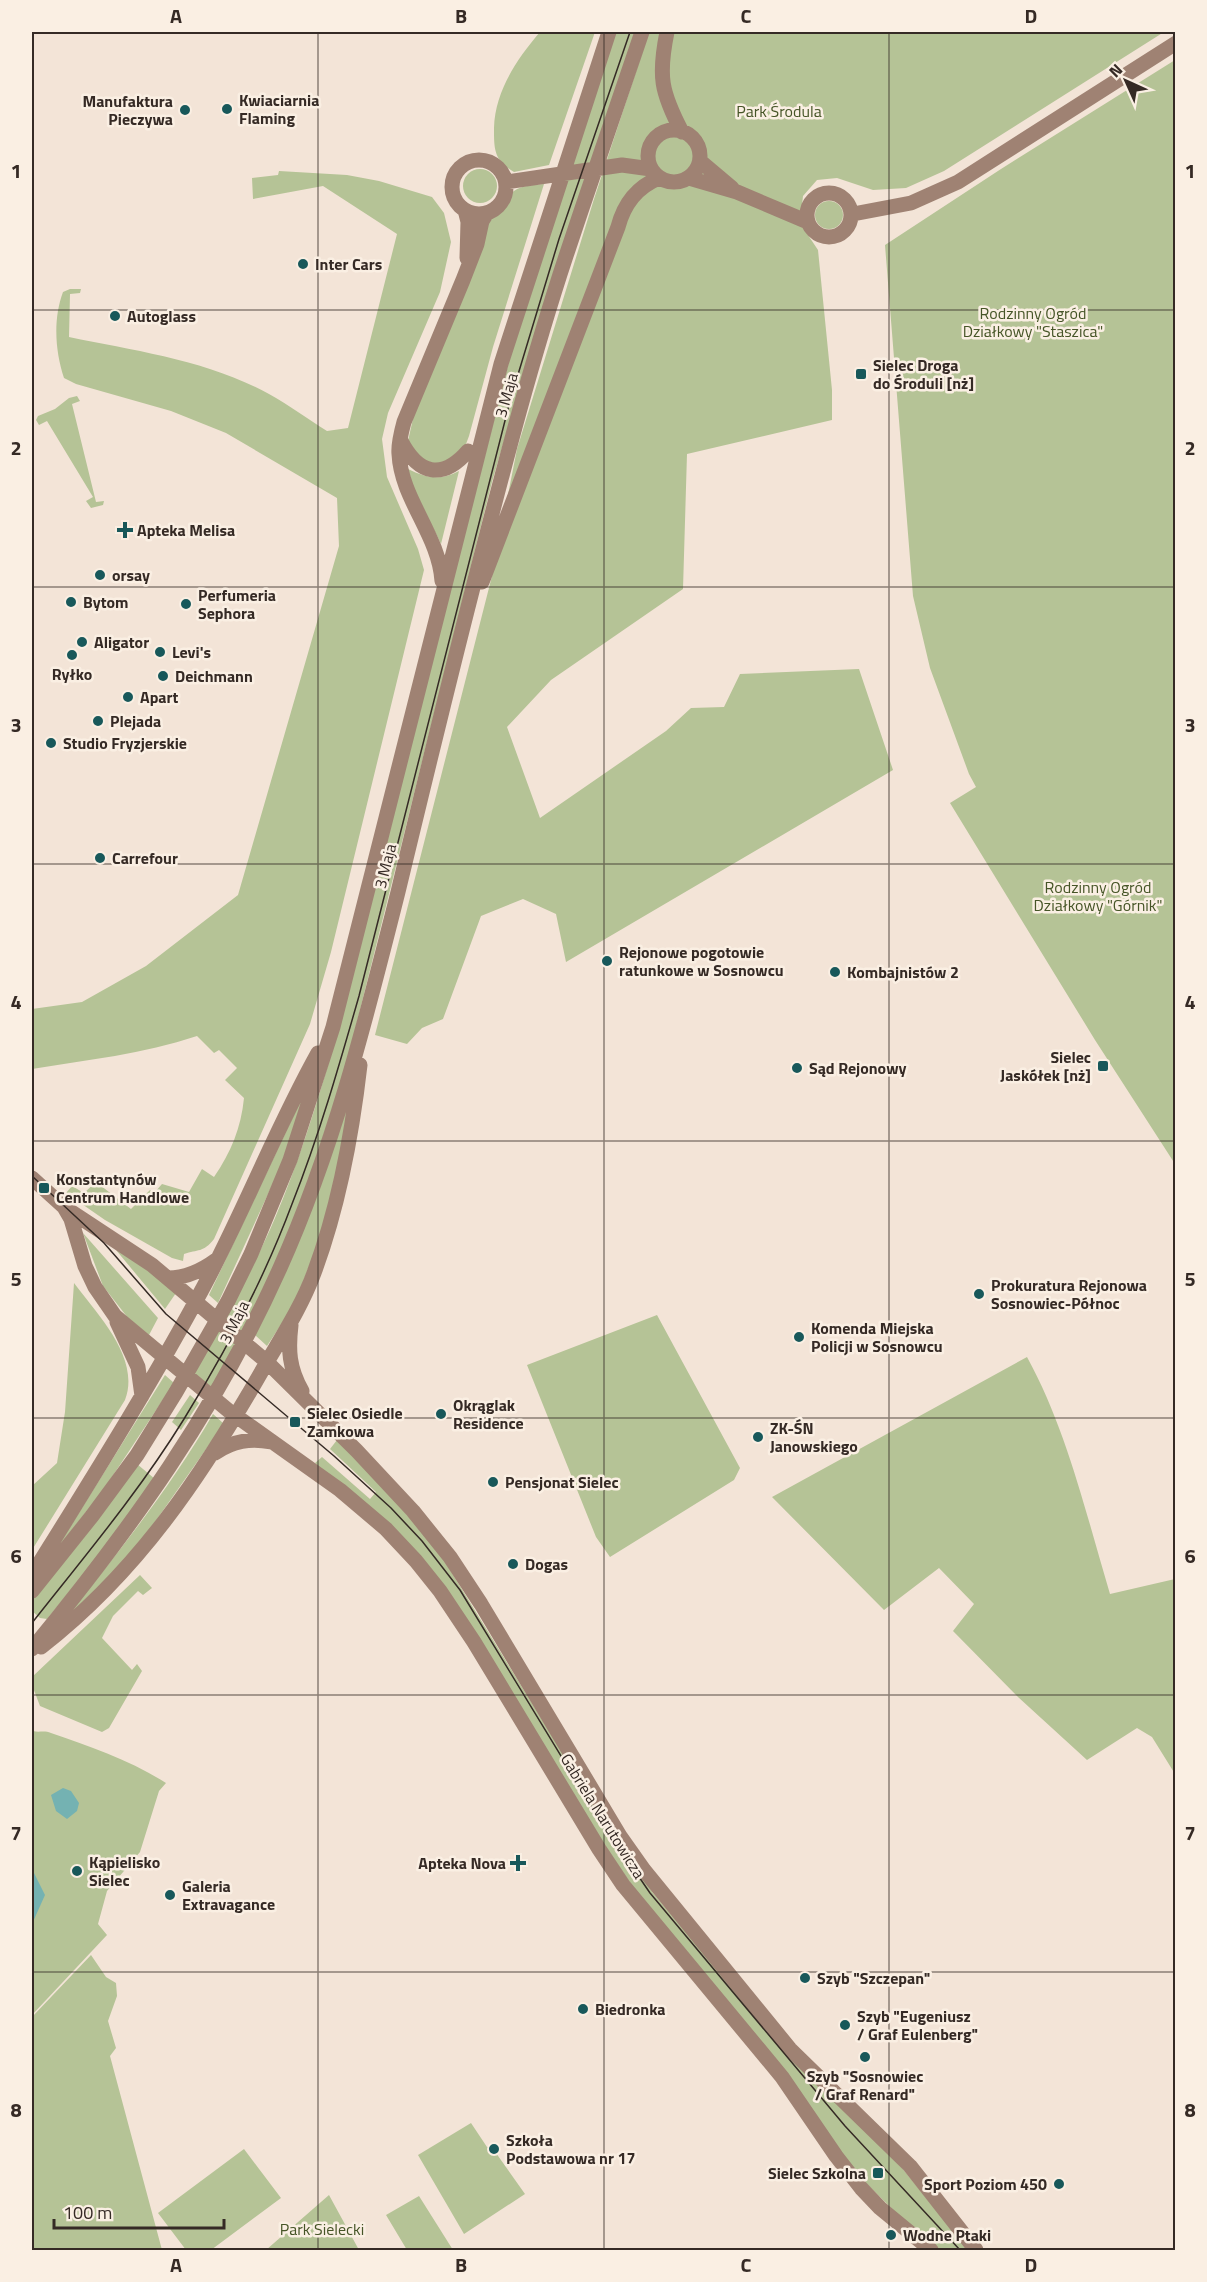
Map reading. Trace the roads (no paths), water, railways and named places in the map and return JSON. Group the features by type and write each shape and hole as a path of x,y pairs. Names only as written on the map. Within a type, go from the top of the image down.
{"main road":[{"name":"3 Maja","path":"32,1591 137,1455 176,1392 228,1300 263,1228 290,1160 333,1027 501,364 609,32"},
{"name":"3 Maja","path":"32,1648 84,1585 145,1504 204,1414 232,1366 280,1268 301,1218 338,1113 366,1019 465,617 537,350 642,32"},
{"path":"622,165 675,182 689,178 698,168 700,151 697,143 682,132 664,94 661,75 667,32"},
{"path":"853,214 911,203 958,182 1176,43"},
{"path":"506,182 622,165 642,154 662,133 682,132"},
{"path":"650,146 648,154 655,174"},
{"path":"442,593 437,551 413,501 401,467 400,439 404,422 477,244 482,221 487,213 501,203 506,193 506,182 497,167 489,162 477,160 461,167 453,180 455,199 465,210 476,214 487,213"},
{"path":"700,161 737,192"},
{"path":"465,617 490,563 525,466 618,227 622,211 632,197 655,174"},
{"path":"689,178 737,192 808,222"},
{"path":"820,194 837,194 844,198 853,214 851,222 840,236 823,237 816,233 808,222 807,210 820,194"},
{"path":"760,203 810,204"},
{"path":"465,210 468,222 467,267"},
{"path":"459,531 460,488 468,452 481,401 501,364"},
{"path":"400,439 409,457 430,470 448,467 468,452"},
{"path":"32,1654 70,1624 139,1555 209,1458 263,1359 292,1318 314,1275 341,1185 355,1111 366,1019"},
{"path":"32,1575 142,1396 167,1360 199,1304 218,1258 299,1088 333,1027"},
{"name":"Gabriela Narutowicza","path":"32,1178 64,1207 168,1278 263,1359 307,1401 413,1511 450,1557 481,1604 620,1836 644,1870 790,2049 910,2166 976,2250"},
{"path":"64,1207 71,1219 85,1266 95,1287 115,1316 138,1367 142,1396"},
{"path":"168,1278 188,1275 204,1269 218,1258"},
{"name":"Gabriela Narutowicza","path":"115,1316 232,1413 340,1490 386,1529 416,1561 441,1591 474,1642 623,1885 782,2078 861,2188 880,2208 931,2250"},
{"path":"292,1318 288,1347 290,1364 307,1401"},
{"path":"209,1458 226,1446 239,1441 260,1440 274,1443"}],"water":[{"path":"63,1788 71,1791 79,1803 77,1811 67,1819 56,1811 51,1795"},
{"path":"32,1869 45,1895 32,1924"}],"tram line":[{"path":"32,1623 130,1498 184,1419 215,1367 257,1287 302,1178 359,996 510,401 559,239 630,32"},
{"path":"32,1176 104,1243 166,1314 334,1456 391,1508 422,1541 460,1590 600,1820 650,1893 845,2126 960,2250"}],"place":[{"name":"Kwiaciarnia Flaming","path":"227,109"},
{"name":"Manufaktura Pieczywa","path":"185,110"},
{"name":"Inter Cars","path":"303,264"},
{"name":"Autoglass","path":"115,316"},
{"name":"Sielec Droga do Środuli [nż]","path":"861,374"},
{"name":"Apteka Melisa","path":"125,530"},
{"name":"orsay","path":"100,575"},
{"name":"Bytom","path":"71,602"},
{"name":"Perfumeria Sephora","path":"186,604"},
{"name":"Aligator","path":"82,642"},
{"name":"Levi's","path":"160,652"},
{"name":"Ryłko","path":"72,655"},
{"name":"Deichmann","path":"163,676"},
{"name":"Apart","path":"128,697"},
{"name":"Plejada","path":"98,721"},
{"name":"Studio Fryzjerskie","path":"51,743"},
{"name":"Carrefour","path":"100,858"},
{"name":"Rejonowe pogotowie ratunkowe w Sosnowcu","path":"607,961"},
{"name":"Kombajnistów 2","path":"835,972"},
{"name":"Sielec Jaskółek [nż]","path":"1103,1066"},
{"name":"Sąd Rejonowy","path":"797,1068"},
{"name":"Konstantynów Centrum Handlowe","path":"44,1188"},
{"name":"Prokuratura Rejonowa Sosnowiec-Północ","path":"979,1294"},
{"name":"Komenda Miejska Policji w Sosnowcu","path":"799,1337"},
{"name":"Okrąglak Residence","path":"441,1414"},
{"name":"Sielec Osiedle Zamkowa","path":"295,1422"},
{"name":"ZK-ŚN Janowskiego","path":"758,1437"},
{"name":"Pensjonat Sielec","path":"493,1482"},
{"name":"Dogas","path":"513,1564"},
{"name":"Apteka Nova","path":"518,1863"},
{"name":"Kąpielisko Sielec","path":"77,1871"},
{"name":"Galeria Extravagance","path":"170,1895"},
{"name":"Szyb \"Szczepan\"","path":"805,1978"},
{"name":"Biedronka","path":"583,2009"},
{"name":"Szyb \"Eugeniusz / Graf Eulenberg\"","path":"845,2025"},
{"name":"Szyb \"Sosnowiec / Graf Renard\"","path":"865,2057"},
{"name":"Szkoła Podstawowa nr 17","path":"494,2149"},
{"name":"Sielec Szkolna","path":"878,2173"},
{"name":"Sport Poziom 450","path":"1059,2184"},
{"name":"Wodne Ptaki","path":"891,2235"}],"park label":[{"name":"Park Środula","path":"779,111"},
{"name":"Rodzinny Ogród Działkowy \"Staszica\"","path":"1033,322"},
{"name":"Rodzinny Ogród Działkowy \"Górnik\"","path":"1098,896"},
{"name":"Park Sielecki","path":"322,2229"}]}
